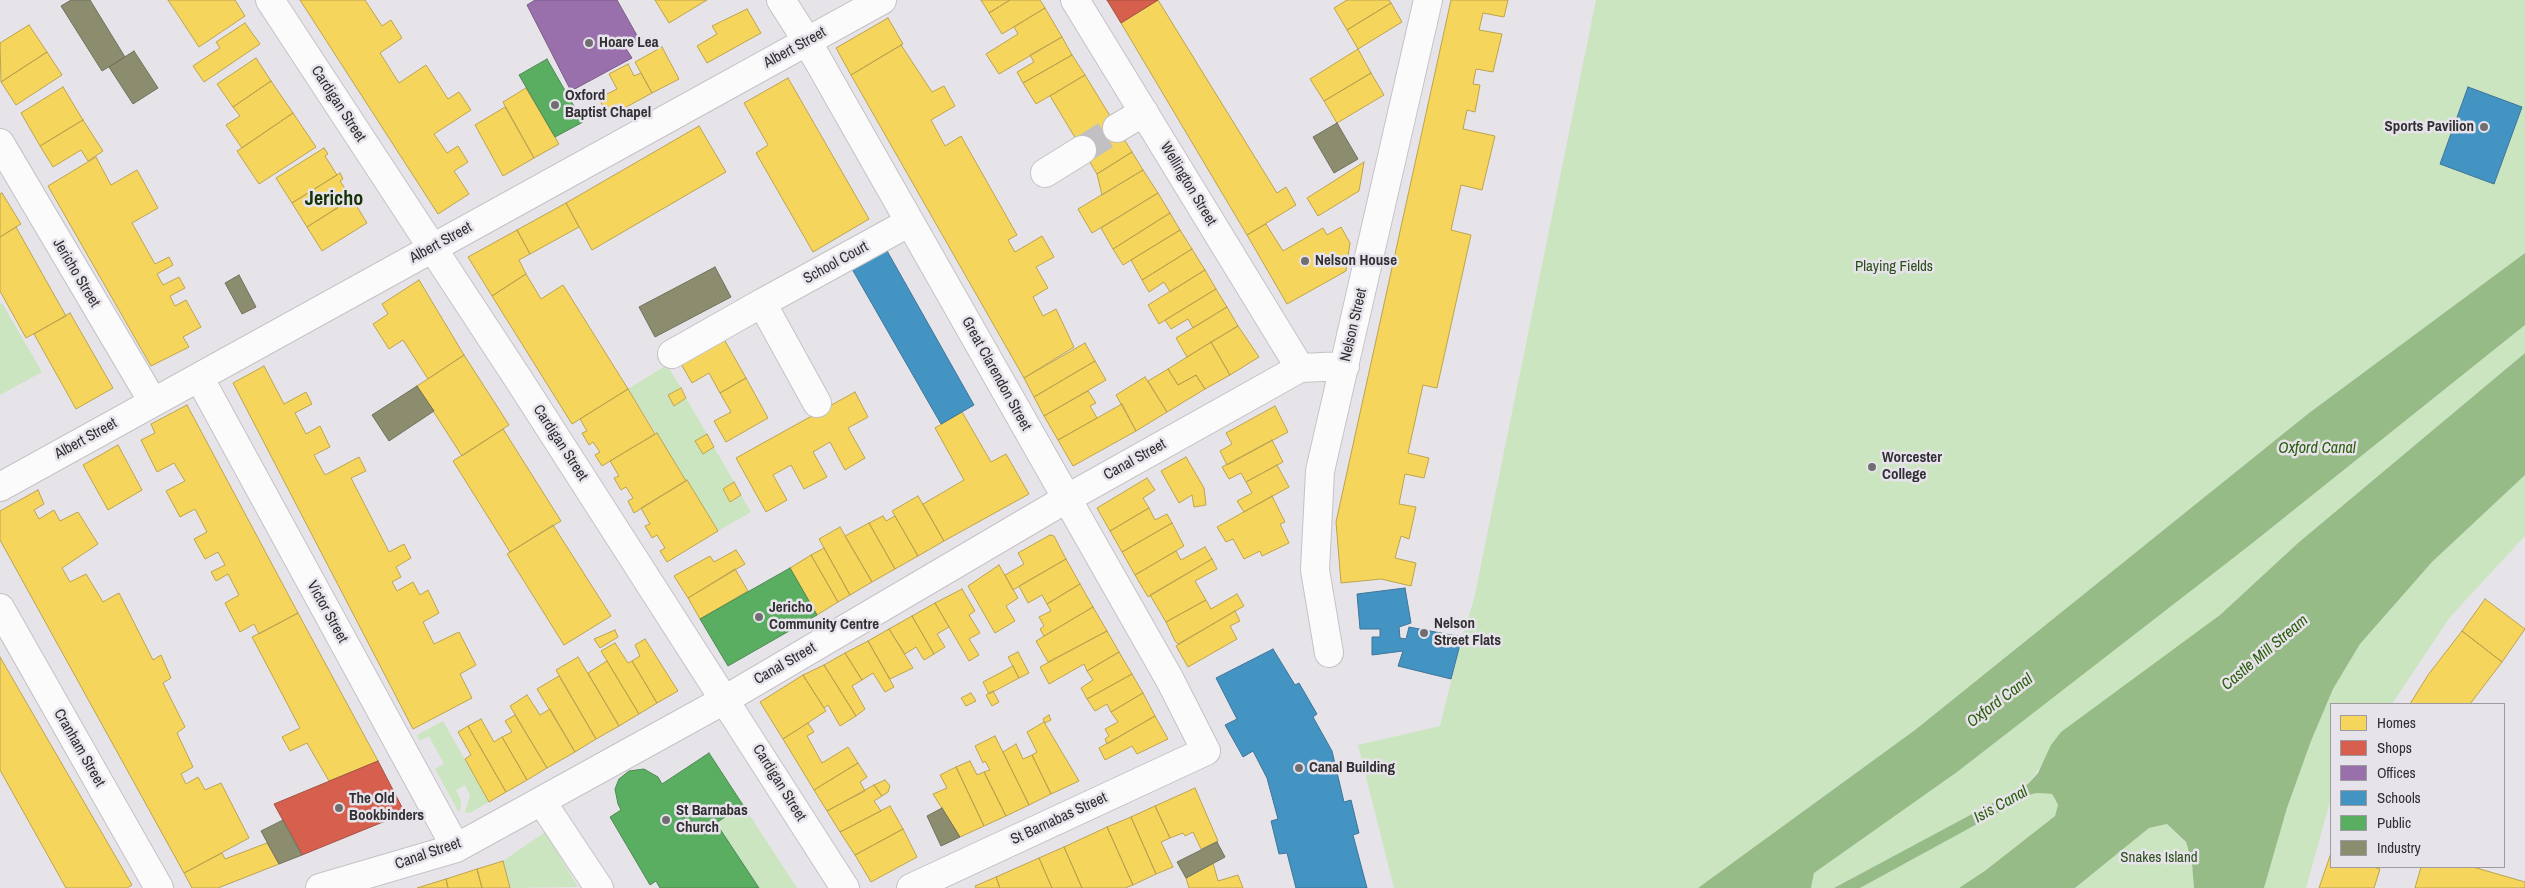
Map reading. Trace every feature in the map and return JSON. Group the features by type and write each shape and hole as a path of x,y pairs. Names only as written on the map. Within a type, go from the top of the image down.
{"street":[{"name":"Cardigan Street","path":"270,0 726,699 845,888"},
{"name":"Great Clarendon Street","path":"782,0 808,41 1170,680 1206,751"},
{"name":"Albert Street","path":"0,487 882,0"},
{"name":"Wellington Street","path":"1075,0 1300,368"},
{"name":"Nelson Street","path":"1329,653 1315,570 1320,471 1428,0"},
{"path":"1117,128 1144,112"},
{"name":"Jericho Street","path":"0,143 153,402"},
{"path":"1045,174 1082,150"},
{"name":"School Court","path":"672,354 910,222"},
{"path":"762,303 817,403"},
{"name":"Canal Street","path":"320,888 368,881 456,848 726,699 1066,499 1300,368 1345,366"},
{"name":"Victor Street","path":"199,377 456,848"},
{"name":"Cranham Street","path":"0,608 159,888"},
{"name":"St Barnabas Street","path":"911,888 1206,751"},
{"path":"542,802 598,888"}],"green space":[{"name":"Playing Fields","path":"1596,0 2525,0 2525,253 2309,413 1915,730 1698,888 1394,888 1358,745 1440,726 1462,637 1474,599"},
{"path":"2,303 42,372 0,395 0,304"},
{"path":"2525,325 2525,353 2298,543 2220,615 2041,766 2028,784 1834,888 1811,888 1814,873 2250,545"},
{"path":"667,365 681,388 668,395 674,406 686,398 707,434 696,442 703,454 714,447 734,482 723,489 726,495 730,502 741,495 751,512 718,531 628,389"},
{"path":"2525,475 2525,536 2450,617 2393,703 2330,703 2330,802 2306,888 2264,888 2287,808 2311,741 2333,689 2360,644 2432,562"},
{"path":"443,721 489,802 470,813 465,812 470,795 465,785 456,790 461,800 460,811 458,811 435,769 444,764 429,736 420,741 417,735"},
{"path":"2032,794 2052,794 2058,805 2055,816 1986,870 1959,888 1860,888"},
{"path":"743,805 797,888 759,888 716,823"},
{"name":"Snakes Island","path":"2167,824 2185,842 2192,863 2194,888 2075,888 2149,828"},
{"path":"545,832 578,887 510,888 503,861"}],"water":[{"name":"Oxford Canal","path":"2525,253 2525,325 2250,545 1957,772 1814,873 1811,888 1698,888 1915,730 2309,413"},
{"path":"2525,353 2525,475 2432,562 2360,644 2333,689 2311,741 2287,808 2264,888 2194,888 2192,863 2186,842 2167,824 2149,828 2075,888 1959,888 1986,870 2055,816 2058,805 2052,794 2038,793 2032,794 1860,888 1834,888 2028,784 2038,773 2051,745 2061,732 2220,615 2298,543"}],"building: Homes":[{"path":"168,0 235,0 245,16 199,47"},
{"path":"300,0 365,0 382,26 391,20 402,38 380,53 399,83 426,65 448,99 459,92 471,110 434,134 447,153 458,146 468,162 454,171 469,194 438,214"},
{"path":"655,0 707,0 669,23"},
{"path":"981,0 1010,0 989,13"},
{"path":"1010,0 1040,0 1045,8 1002,34 989,13"},
{"path":"1158,0 1277,193 1286,187 1296,205 1247,235 1121,23"},
{"path":"1347,0 1389,0 1391,3 1347,30 1334,8"},
{"path":"1451,0 1508,0 1504,17 1483,13 1479,30 1502,34 1493,72 1476,69 1473,84 1480,85 1475,112 1467,110 1463,129 1495,136 1482,190 1461,185 1451,230 1471,235 1437,388 1423,385 1408,453 1429,458 1424,478 1405,474 1399,504 1416,507 1409,539 1401,536 1395,558 1416,563 1411,586 1381,579 1341,583 1336,522"},
{"path":"1391,3 1402,22 1358,49 1347,30"},
{"path":"1045,8 1062,37 999,74 986,54 1018,34 1014,27"},
{"path":"747,9 761,33 707,63 697,46 717,34 712,26"},
{"path":"888,18 903,44 851,75 836,48"},
{"path":"245,23 260,44 204,82 193,66 220,48 216,42"},
{"path":"29,25 47,52 1,82 0,43"},
{"path":"1062,37 1072,55 1023,83 1017,72 1034,62 1030,55"},
{"path":"901,45 932,92 944,86 955,106 931,120 945,146 961,136 1017,235 1008,240 1015,252 1042,236 1054,257 1036,267 1048,288 1033,297 1043,316 1056,309 1074,347 1024,378 851,75"},
{"path":"662,47 679,79 652,93 635,62"},
{"path":"1358,49 1371,73 1324,101 1310,79"},
{"path":"47,52 62,75 16,105 1,82"},
{"path":"1072,55 1085,75 1036,104 1023,83"},
{"path":"256,58 271,81 233,107 217,84"},
{"path":"628,64 634,76 641,73 652,93 608,117 599,98 617,89 609,74"},
{"path":"1371,73 1384,95 1337,123 1324,101"},
{"path":"1085,75 1132,152 1097,174 1050,96"},
{"path":"788,78 869,219 813,252 756,153 768,145 744,103"},
{"path":"271,81 293,113 242,148 226,125 240,116 233,107"},
{"path":"63,87 83,120 40,146 21,113"},
{"path":"526,88 559,144 534,158 503,102"},
{"path":"505,107 534,158 503,176 475,125"},
{"path":"293,113 316,147 259,184 237,151"},
{"path":"83,120 103,151 88,161 81,150 53,167 40,146"},
{"path":"699,126 726,172 592,250 566,203"},
{"path":"324,148 328,154 325,156 337,175 292,203 276,178"},
{"path":"1132,152 1143,170 1102,195 1097,174"},
{"path":"96,157 111,185 137,170 158,208 132,223 155,264 169,257 173,265 157,274 163,285 179,277 185,288 170,296 175,306 186,300 201,327 183,337 189,347 151,366 48,186"},
{"path":"1364,162 1359,191 1318,216 1307,198"},
{"path":"1143,170 1158,193 1092,233 1078,209"},
{"path":"340,173 343,179 340,181 352,199 307,227 292,203"},
{"path":"2,193 21,224 0,237 0,194"},
{"path":"1158,193 1170,213 1113,249 1101,228"},
{"path":"354,197 359,203 356,205 367,223 322,251 307,227"},
{"path":"566,203 579,227 530,254 517,230"},
{"path":"1170,213 1180,230 1123,265 1113,249"},
{"name":"Nelson House","path":"1266,224 1283,251 1323,228 1327,235 1341,227 1350,243 1346,271 1287,304 1247,235"},
{"path":"16,227 66,316 26,338 0,291 0,237"},
{"path":"517,230 530,254 519,260 526,274 492,296 468,257"},
{"path":"1180,230 1192,249 1142,280 1131,260"},
{"path":"1192,249 1205,270 1170,292 1164,282 1149,292 1142,280"},
{"path":"1205,270 1216,289 1159,324 1148,305"},
{"path":"526,274 541,299 563,285 628,389 572,424 492,296"},
{"path":"419,280 464,355 428,379 403,340 389,349 373,324 388,314 382,304"},
{"path":"1216,289 1227,307 1193,328 1188,319 1171,329 1165,320"},
{"path":"1227,307 1238,326 1187,357 1176,338"},
{"path":"70,313 113,388 76,409 34,334"},
{"path":"1238,326 1259,357 1230,375 1211,342"},
{"path":"724,339 746,378 720,393 709,373 692,383 681,364"},
{"path":"1211,342 1230,375 1205,389 1196,375 1178,385 1168,369"},
{"path":"1085,343 1095,361 1034,397 1024,378"},
{"path":"464,355 509,425 462,456 417,386"},
{"path":"1095,361 1106,380 1044,416 1034,397"},
{"path":"264,366 284,404 306,392 312,404 295,413 306,434 320,426 330,447 314,455 325,475 359,457 366,471 351,478 389,552 404,544 411,558 396,567 401,577 392,582 397,591 413,582 420,595 428,590 439,613 423,622 434,644 459,632 476,665 460,674 472,698 413,729 233,383"},
{"path":"1168,369 1178,385 1196,375 1205,389 1167,412 1148,381"},
{"path":"1145,377 1167,412 1136,431 1116,395"},
{"path":"746,378 768,418 726,442 714,421 731,412 720,393"},
{"path":"681,388 686,398 674,406 668,395"},
{"path":"628,389 655,434 602,466 595,455 600,452 593,442 589,445 582,433 587,431 580,419"},
{"path":"1088,391 1096,403 1090,406 1097,418 1058,440 1044,416"},
{"path":"855,392 868,417 848,428 865,458 845,470 830,442 813,452 827,477 804,489 791,465 773,475 787,500 766,512 736,458"},
{"path":"1122,404 1136,431 1073,466 1058,440"},
{"path":"187,405 298,613 259,634 254,624 240,632 225,603 239,595 228,574 216,581 211,572 225,565 218,552 205,559 194,539 207,532 195,509 180,517 166,491 185,481 174,463 157,472 141,440 155,433 151,424"},
{"path":"1275,406 1288,432 1227,465 1220,451 1232,444 1226,433"},
{"path":"962,412 991,462 1006,454 1029,494 944,541 923,504 964,480 935,428"},
{"path":"503,429 561,521 510,552 453,461"},
{"path":"657,433 686,481 634,513 628,501 633,498 626,487 621,490 614,478 619,476 610,461"},
{"path":"707,434 714,447 703,454 695,441"},
{"path":"1272,440 1283,462 1246,482 1241,473 1229,479 1222,467"},
{"path":"118,445 142,490 108,510 83,465"},
{"path":"1186,457 1204,488 1206,505 1194,507 1192,495 1179,503 1161,471"},
{"path":"1277,465 1289,487 1244,512 1237,501 1252,493 1246,482"},
{"path":"1147,478 1155,490 1143,498 1149,508 1110,531 1097,508"},
{"path":"687,480 718,531 667,562 660,551 665,548 657,535 652,538 645,526 650,524 641,508"},
{"path":"734,482 741,495 730,502 723,489"},
{"path":"38,490 44,504 34,510 39,519 54,510 60,521 78,512 98,544 62,568 70,582 86,574 103,602 119,593 153,660 161,655 171,678 163,683 185,727 177,733 193,767 181,774 186,784 198,777 205,790 221,783 249,838 184,873 0,540 0,511"},
{"path":"918,496 944,541 918,556 892,511"},
{"path":"1272,496 1285,522 1280,524 1289,543 1262,556 1260,551 1244,559 1233,539 1226,542 1217,527"},
{"path":"1149,508 1155,520 1167,514 1172,523 1122,552 1110,531"},
{"path":"883,516 886,521 895,516 918,556 895,569 869,523"},
{"path":"869,523 895,569 872,582 845,536"},
{"path":"1172,523 1184,546 1135,575 1122,552"},
{"path":"553,525 611,616 564,645 507,554"},
{"path":"840,527 872,582 850,595 819,539"},
{"path":"1050,535 1054,536 1066,559 1013,590 1005,575 1024,564 1018,553"},
{"path":"1205,547 1212,559 1148,597 1135,575 1176,551 1181,560"},
{"path":"824,548 850,595 838,602 811,555"},
{"path":"736,550 745,564 688,598 674,576 710,556 714,562"},
{"path":"811,555 838,602 817,615 790,568"},
{"path":"1066,559 1080,584 1047,604 1042,595 1028,603 1019,586"},
{"path":"1212,559 1217,569 1195,581 1206,600 1166,622 1150,595"},
{"path":"999,565 1018,598 1006,606 1015,621 995,633 968,586"},
{"path":"735,569 748,591 700,619 688,598"},
{"path":"1080,584 1093,607 1044,636 1040,629 1044,626 1039,617 1051,611 1047,604"},
{"path":"962,589 975,611 969,615 980,633 969,639 979,655 969,661 935,603"},
{"path":"1237,594 1244,606 1178,644 1175,641 1166,622 1206,600 1211,609"},
{"path":"2485,599 2525,629 2502,662 2462,631"},
{"path":"935,603 949,627 937,634 945,647 934,654 912,616"},
{"path":"1093,607 1107,631 1048,662 1036,641"},
{"path":"1235,611 1240,621 1230,626 1237,639 1188,667 1176,646"},
{"path":"298,613 378,761 329,781 307,743 290,751 282,737 300,728 252,637"},
{"path":"912,616 934,654 924,660 916,647 905,654 889,629"},
{"path":"889,629 913,668 890,679 868,641"},
{"path":"615,630 618,637 600,648 594,639"},
{"path":"1107,631 1119,652 1087,671 1084,664 1049,684 1040,667"},
{"path":"2462,631 2502,662 2471,703 2411,703 2428,675"},
{"path":"645,639 678,691 657,703 632,661 640,656 635,645"},
{"path":"868,641 894,687 885,692 873,673 862,680 845,653"},
{"path":"615,643 628,663 632,661 657,703 639,714 601,651"},
{"path":"1018,652 1029,673 1019,678 1008,657"},
{"path":"1119,652 1132,674 1087,699 1081,688 1093,680 1087,671"},
{"path":"845,653 862,680 852,686 865,709 856,716 824,665"},
{"path":"0,657 132,885 127,888 66,888 0,770"},
{"path":"578,657 619,726 596,739 556,670"},
{"path":"607,661 639,714 619,726 588,673"},
{"path":"824,665 856,716 840,726 828,705 824,708 803,675"},
{"path":"1013,666 1019,678 989,694 983,682"},
{"path":"1132,674 1143,693 1111,712 1107,704 1095,711 1087,699"},
{"path":"803,675 826,711 783,739 760,702"},
{"path":"559,676 596,739 575,752 537,689"},
{"path":"993,691 999,702 992,706 986,695"},
{"path":"971,693 976,701 966,706 961,698"},
{"path":"1143,693 1155,716 1107,744 1105,739 1109,736 1105,729 1118,722 1111,712"},
{"path":"527,695 540,715 550,709 575,752 547,768 510,706"},
{"path":"515,715 547,768 527,780 502,737 512,732 505,721"},
{"path":"1049,715 1051,720 1045,723 1043,719"},
{"path":"1155,716 1168,739 1137,754 1132,746 1105,760 1099,748"},
{"path":"481,719 494,742 502,737 527,780 506,792 468,726"},
{"path":"1044,722 1079,781 1051,794 1032,755 1037,752 1027,732"},
{"path":"808,723 814,732 807,736 822,763 848,747 858,763 814,790 783,739"},
{"path":"468,726 506,792 489,802 465,759 471,755 458,732"},
{"path":"995,736 1029,805 1006,816 984,772 990,770 985,761 983,763 975,746"},
{"path":"1016,744 1023,759 1032,755 1051,794 1029,805 1003,752"},
{"path":"970,761 977,775 984,772 1006,816 984,826 956,767"},
{"path":"858,763 867,777 860,782 865,791 827,811 814,790"},
{"path":"956,767 984,826 960,837 933,794 947,788 940,775"},
{"path":"885,780 890,786 888,792 882,796 874,785"},
{"path":"874,785 882,796 874,801 881,811 840,832 827,811"},
{"path":"1195,788 1218,841 1201,849 1193,832 1185,836 1183,833 1170,838 1155,806"},
{"path":"890,806 903,829 855,855 840,832"},
{"path":"1155,806 1170,838 1161,842 1173,867 1156,874 1131,817"},
{"path":"1131,817 1156,874 1133,885 1107,827"},
{"path":"1107,827 1133,885 1125,888 1082,888 1064,847"},
{"path":"903,829 917,857 871,882 855,855"},
{"path":"267,843 279,864 218,888 192,888 184,873 222,853 225,859"},
{"path":"1064,847 1082,888 1052,888 1039,858"},
{"path":"2330,856 2330,868 2380,869 2374,888 2319,888"},
{"path":"1039,858 1052,888 1000,888 996,877"},
{"path":"503,861 510,888 482,888 477,869"},
{"path":"1213,863 1218,881 1238,875 1243,888 1189,888 1186,878"},
{"path":"2421,868 2476,868 2525,882 2525,888 2415,888"},
{"path":"477,869 482,888 448,888 446,879"},
{"path":"996,877 1000,888 976,888 975,886"},
{"path":"446,879 448,888 417,888"}],"building: Shops":[{"path":"1107,0 1158,0 1121,23"},
{"name":"The Old Bookbinders","path":"378,761 405,813 302,855 274,804"}],"building: Offices":[{"name":"Hoare Lea","path":"535,0 617,0 639,39 625,47 632,58 571,91 527,5"}],"building: Schools":[{"name":"Sports Pavilion","path":"2468,87 2522,107 2494,184 2440,164"},
{"path":"886,249 974,405 941,424 852,269"},
{"name":"Nelson Street Flats","path":"1405,588 1411,623 1399,627 1400,638 1406,639 1409,627 1462,637 1451,679 1398,666 1403,651 1372,655 1372,637 1380,637 1380,629 1360,629 1357,594"},
{"name":"Canal Building","path":"1273,649 1295,685 1299,683 1317,714 1313,717 1332,751 1344,802 1351,800 1359,833 1353,835 1367,888 1296,888 1287,853 1279,854 1271,821 1278,819 1267,778 1253,751 1243,757 1225,725 1237,719 1216,678"}],"building: Public":[{"name":"Oxford Baptist Chapel","path":"547,59 583,122 555,137 519,75"},
{"name":"Jericho Community Centre","path":"790,568 817,615 728,666 700,619"},
{"name":"St Barnabas Church","path":"709,753 743,805 716,823 759,888 660,888 656,881 650,885 610,817 621,810 615,789 619,779 629,771 644,769 658,777 662,784"}],"building: Industry":[{"path":"71,0 90,0 125,57 102,71 61,6"},
{"path":"134,51 158,88 133,104 109,67"},
{"path":"1337,123 1358,159 1334,173 1313,137"},
{"path":"715,267 731,297 655,337 639,307"},
{"path":"239,275 256,307 242,314 225,283"},
{"path":"417,386 434,411 389,441 372,415"},
{"path":"942,808 960,837 941,846 927,816"},
{"path":"283,820 302,855 279,864 261,831"},
{"path":"1217,842 1225,857 1186,878 1177,862"}],"tunnel":[{"path":"1082,150 1117,128"}],"place":[{"name":"Hoare Lea","path":"589,43"},
{"name":"Oxford Baptist Chapel","path":"555,105"},
{"name":"Sports Pavilion","path":"2484,127"},
{"name":"Nelson House","path":"1305,261"},
{"name":"Worcester College","path":"1872,467"},
{"name":"Jericho Community Centre","path":"759,617"},
{"name":"Nelson Street Flats","path":"1424,633"},
{"name":"Canal Building","path":"1299,768"},
{"name":"The Old Bookbinders","path":"339,808"},
{"name":"St Barnabas Church","path":"666,820"}],"district":[{"name":"Jericho","path":"334,200"}],"water label":[{"name":"Castle Mill Stream","path":"2265,653"},
{"name":"Isis Canal","path":"2001,805"}]}
